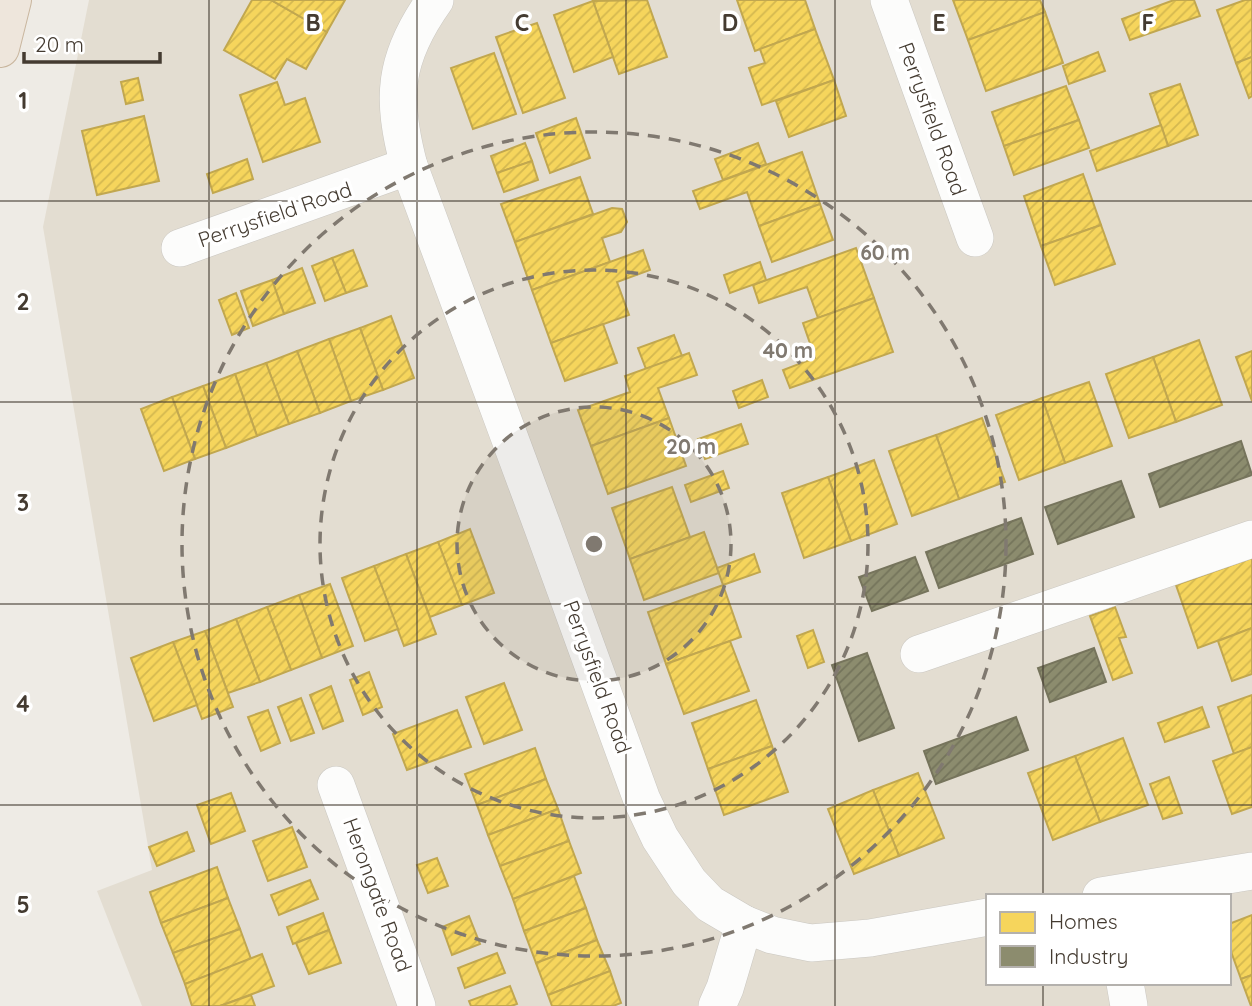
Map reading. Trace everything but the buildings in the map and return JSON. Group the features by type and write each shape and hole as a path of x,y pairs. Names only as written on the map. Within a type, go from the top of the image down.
{"highway":[{"path":"0,48 12,0"}],"street":[{"name":"Perrysfield Road","path":"435,0 409,43 399,74 397,104 400,132 409,166 642,800 660,838 689,882 710,904 744,924 772,935 811,943 870,938 986,917"},
{"name":"Perrysfield Road","path":"889,0 975,238"},
{"name":"Perrysfield Road","path":"180,248 409,166"},
{"path":"919,654 1252,539"},
{"name":"Herongate Road","path":"337,785 417,1006"},
{"path":"1112,894 1252,871"},
{"path":"717,1006 744,924"},
{"path":"1125,985 1129,1006"}],"shaded area":[{"path":"89,0 1252,0 1252,1006 142,1006 97,891 152,870 43,227"}]}
